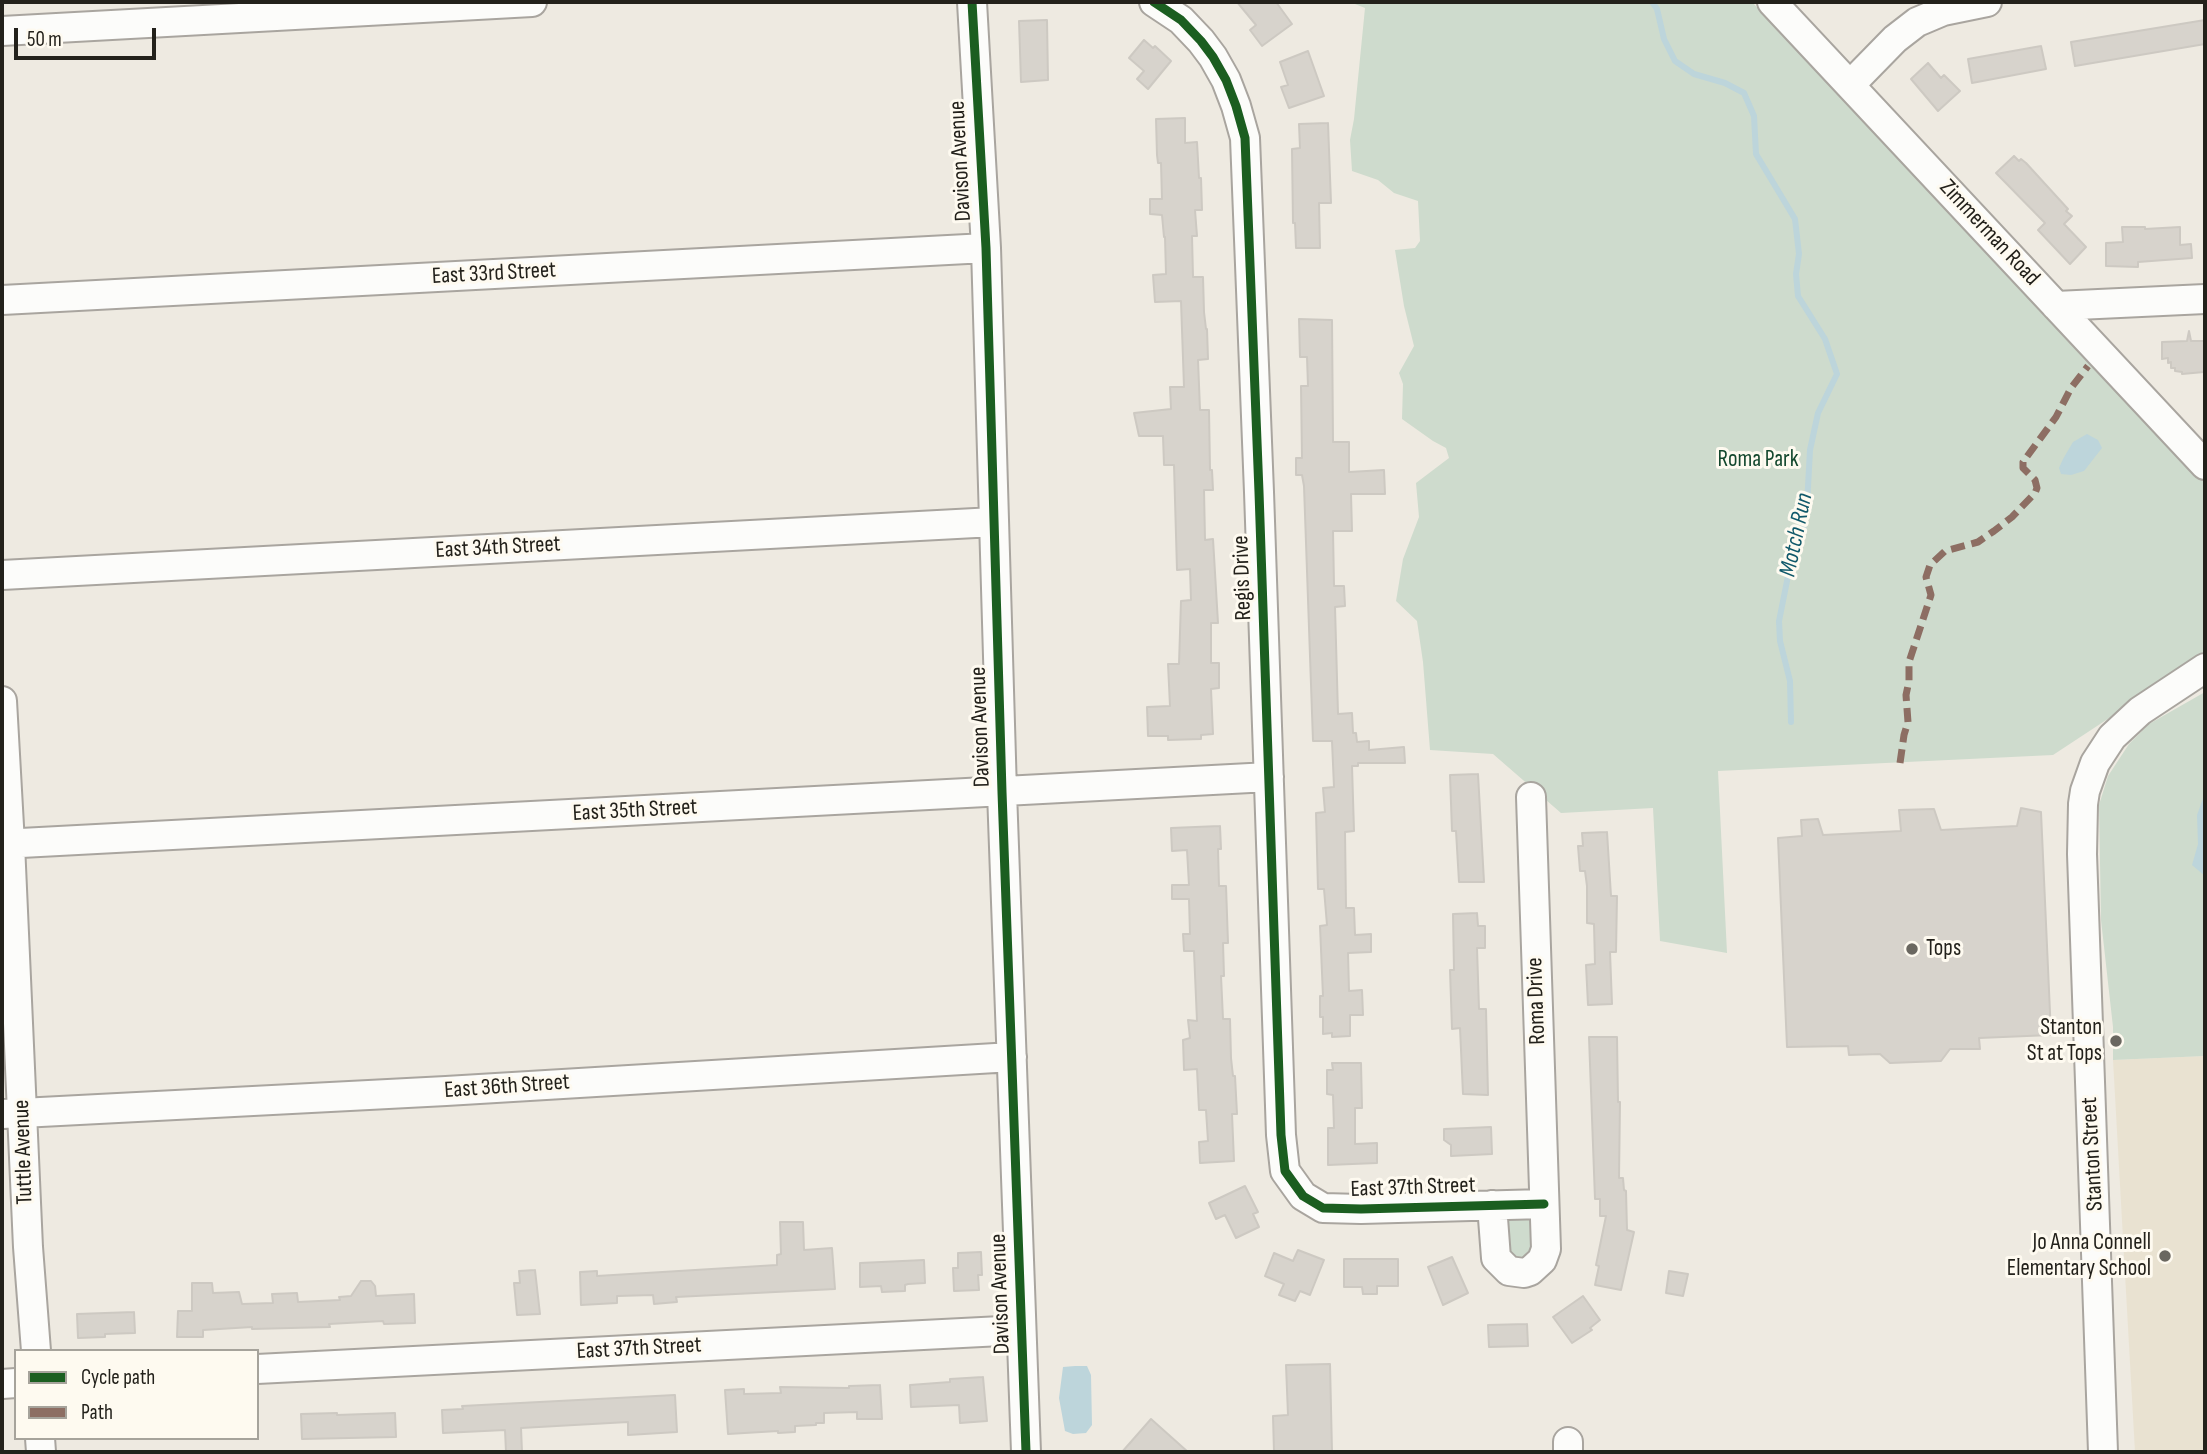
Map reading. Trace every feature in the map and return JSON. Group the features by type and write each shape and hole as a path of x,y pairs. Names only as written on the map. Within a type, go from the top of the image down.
{"street":[{"path":"2,31 532,2"},
{"name":"Davison Avenue","path":"972,2 986,248 1026,1452"},
{"name":"Regis Drive","path":"1154,2 1181,20 1213,57 1226,80 1245,138 1282,1156 1285,1171 1293,1184"},
{"name":"Zimmerman Road","path":"1772,2 2205,465"},
{"path":"1850,85 1895,38 1917,22 1943,11 1987,2"},
{"name":"East 33rd Street","path":"2,300 986,248"},
{"path":"2056,306 2205,299"},
{"name":"East 34th Street","path":"2,575 994,522"},
{"name":"Stanton Street","path":"2104,1452 2081,842 2083,804 2090,773 2112,737 2140,711 2205,668"},
{"name":"Tuttle Avenue","path":"2,701 13,1113 36,1349"},
{"name":"East 35th Street","path":"6,844 1269,777"},
{"name":"Roma Drive","path":"1531,797 1544,1205"},
{"name":"East 36th Street","path":"13,1113 446,1091 1012,1057"},
{"name":"East 37th Street","path":"1293,1184 1313,1203 1340,1210 1492,1205 1544,1205 1545,1255 1536,1266 1524,1273 1509,1271 1501,1265 1493,1245 1492,1205"},
{"name":"East 37th Street","path":"259,1369 1021,1330"}],"shaded area":[{"name":"Jo Anna Connell Elementary School","path":"2205,1056 2205,1452 2135,1452 2113,1060"}],"green space":[{"name":"Roma Park","path":"1350,2 1752,2 2205,483 2205,655 2053,755 1718,771 1727,953 1660,941 1653,808 1561,813 1493,754 1430,750 1417,621 1396,601 1403,559 1419,517 1416,483 1449,458 1446,448 1402,419 1403,384 1399,373 1414,346 1395,250 1415,248 1420,241 1418,201 1394,193 1378,180 1352,171 1350,140 1365,8"},
{"path":"2205,692 2205,1056 2113,1060 2113,1027 2101,920 2099,805 2108,776 2129,744 2149,724"},
{"path":"1505,1217 1533,1218 1534,1249 1525,1260 1510,1259"}],"water":[{"path":"2087,434 2098,440 2102,448 2084,471 2071,475 2061,474 2059,468 2073,442"},
{"path":"2205,793 2205,876 2192,865 2198,844 2197,815"},
{"path":"1087,1366 1091,1375 1092,1425 1086,1433 1073,1434 1065,1431 1059,1398 1063,1367"}],"building":[{"path":"1237,2 1276,2 1292,24 1262,46 1250,30 1256,25"},
{"path":"1047,20 1048,80 1021,82 1019,21"},
{"path":"2205,20 2205,44 2075,66 2071,42"},
{"path":"1144,40 1171,61 1148,89 1137,79 1144,71 1129,58"},
{"path":"2041,46 2046,69 1972,83 1968,59"},
{"path":"1308,51 1324,96 1289,108 1281,87 1288,85 1280,62"},
{"path":"1928,63 1941,78 1944,75 1960,91 1938,111 1911,79"},
{"path":"1185,118 1185,143 1197,142 1201,178 1202,210 1195,210 1197,236 1192,236 1193,277 1203,277 1207,329 1208,359 1198,360 1200,410 1209,410 1213,490 1204,490 1205,540 1213,539 1218,623 1211,623 1211,663 1219,663 1219,688 1211,689 1213,734 1201,735 1201,739 1168,740 1168,736 1148,736 1147,707 1170,706 1168,664 1179,664 1181,601 1191,600 1190,569 1177,570 1174,465 1164,465 1163,436 1139,436 1134,413 1171,409 1170,387 1184,387 1181,301 1155,302 1153,275 1166,274 1165,237 1162,215 1150,214 1150,199 1162,199 1156,119"},
{"path":"1328,123 1331,203 1319,203 1320,248 1296,248 1292,149 1300,148 1299,124"},
{"path":"2014,156 2026,163 2072,216 2064,224 2086,247 2070,264 2038,230 2045,223 1996,173"},
{"path":"2122,227 2180,227 2180,245 2191,244 2192,258 2138,262 2138,267 2106,266 2106,243 2123,242"},
{"path":"1299,319 1332,320 1333,442 1349,442 1349,472 1384,470 1385,494 1351,494 1352,531 1333,531 1334,586 1344,586 1345,606 1335,607 1338,714 1352,713 1353,733 1356,733 1357,742 1369,741 1369,750 1404,747 1405,763 1358,763 1358,766 1352,766 1354,831 1345,832 1346,908 1354,908 1355,935 1371,934 1371,952 1348,953 1349,991 1362,990 1363,1015 1350,1015 1350,1036 1332,1037 1332,1033 1323,1034 1323,1017 1320,1017 1320,996 1323,996 1320,926 1327,925 1324,889 1318,889 1316,813 1325,812 1323,788 1334,787 1332,741 1313,741 1304,486 1302,475 1296,475 1296,458 1302,458 1301,386 1308,386 1307,357 1300,357"},
{"path":"2189,331 2191,341 2204,341 2204,372 2182,374 2171,368 2168,358 2162,359 2162,342 2187,341"},
{"path":"1478,774 1484,882 1459,882 1456,831 1452,831 1450,775"},
{"path":"2021,808 2041,812 2051,1035 1979,1038 1980,1049 1950,1049 1941,1061 1890,1063 1880,1054 1849,1055 1848,1046 1787,1047 1778,838 1802,836 1801,820 1818,819 1823,835 1901,831 1899,810 1934,809 1941,830 2017,826"},
{"path":"1220,826 1219,886 1226,886 1228,943 1223,943 1223,1019 1230,1019 1237,1114 1232,1114 1234,1161 1200,1163 1199,1142 1208,1141 1206,1110 1199,1110 1197,1069 1184,1070 1183,1040 1190,1038 1188,1020 1197,1021 1194,951 1184,951 1183,934 1190,934 1189,899 1172,899 1172,885 1189,885 1187,850 1172,851 1171,828"},
{"path":"1607,832 1611,896 1617,896 1616,952 1610,952 1612,1004 1588,1005 1586,965 1595,964 1594,924 1587,923 1587,886 1585,871 1580,871 1578,846 1583,846 1582,833"},
{"path":"1477,913 1478,926 1485,926 1485,948 1477,948 1479,1009 1486,1009 1488,1095 1463,1094 1460,1028 1452,1029 1450,970 1454,970 1453,914"},
{"path":"1589,1037 1617,1037 1619,1178 1623,1178 1626,1191 1627,1230 1634,1232 1621,1290 1595,1285 1599,1266 1596,1265 1606,1216 1600,1216 1600,1199 1595,1199"},
{"path":"1332,1063 1361,1063 1362,1108 1355,1108 1355,1144 1377,1143 1377,1163 1328,1165 1328,1128 1334,1128 1333,1095 1327,1094 1327,1070 1333,1070"},
{"path":"1491,1127 1492,1154 1451,1156 1451,1145 1444,1140 1444,1129"},
{"path":"1245,1186 1258,1212 1253,1214 1259,1227 1236,1238 1225,1215 1216,1219 1209,1203"},
{"path":"780,1222 803,1222 804,1250 832,1248 835,1289 676,1297 677,1302 654,1304 653,1295 617,1296 617,1303 581,1305 580,1272 597,1271 597,1276 777,1265 777,1255 781,1254"},
{"path":"1298,1250 1324,1260 1310,1295 1300,1291 1295,1301 1279,1295 1284,1284 1265,1276 1274,1253 1293,1261"},
{"path":"981,1252 982,1275 978,1275 979,1290 954,1291 953,1268 958,1268 958,1253"},
{"path":"1452,1257 1468,1293 1443,1305 1428,1267"},
{"path":"1344,1259 1398,1259 1398,1286 1377,1286 1377,1294 1363,1294 1362,1287 1344,1287"},
{"path":"924,1260 925,1283 905,1285 905,1291 882,1292 881,1286 860,1287 860,1263"},
{"path":"535,1270 540,1314 517,1315 514,1283 520,1283 519,1271"},
{"path":"1669,1271 1688,1274 1683,1296 1666,1293"},
{"path":"361,1281 371,1281 375,1286 376,1296 414,1294 415,1323 384,1324 383,1321 329,1324 330,1327 252,1327 203,1330 203,1337 177,1337 178,1311 192,1311 192,1283 212,1283 213,1293 239,1292 242,1304 273,1303 272,1294 297,1293 298,1302 340,1300 339,1297 351,1296"},
{"path":"1583,1296 1600,1320 1590,1328 1592,1330 1572,1343 1553,1317"},
{"path":"134,1312 135,1333 78,1338 77,1314"},
{"path":"1527,1324 1528,1346 1489,1347 1488,1325"},
{"path":"1330,1364 1332,1452 1274,1452 1273,1416 1288,1415 1286,1365"},
{"path":"983,1377 987,1421 960,1423 959,1405 911,1407 910,1385"},
{"path":"880,1385 882,1419 857,1419 857,1412 824,1413 824,1423 795,1426 795,1432 728,1434 725,1390 744,1389 744,1394 781,1393 780,1387 849,1388"},
{"path":"675,1395 677,1432 628,1435 628,1422 521,1428 522,1452 506,1452 505,1430 443,1433 442,1410 463,1409 462,1406"},
{"path":"395,1413 396,1437 302,1439 301,1414"},
{"path":"1151,1419 1188,1452 1122,1452"}],"waterway":[{"name":"Motch Run","path":"1652,2 1657,9 1664,39 1675,61 1694,74 1725,83 1744,93 1754,116 1756,154 1795,219 1799,254 1796,274 1798,296 1825,339 1837,374 1818,413 1810,450 1807,505 1800,548 1789,571 1779,621 1780,641 1790,681 1791,722"}],"marked path":[{"path":"1900,763 1908,722 1906,695 1909,662 1931,595 1926,577 1930,565 1945,551 1978,542 2012,517 2035,493 2035,480 2023,468 2023,462 2088,366"}],"cycle path":[{"path":"972,2 986,248 1026,1452"},
{"path":"1154,2 1181,20 1213,57 1226,80 1245,138 1281,1135 1285,1171 1303,1196 1323,1208 1544,1204"}],"place":[{"name":"Tops","path":"1912,949"},
{"name":"Stanton St at Tops","path":"2116,1041"},
{"name":"Jo Anna Connell Elementary School","path":"2165,1256"}]}
